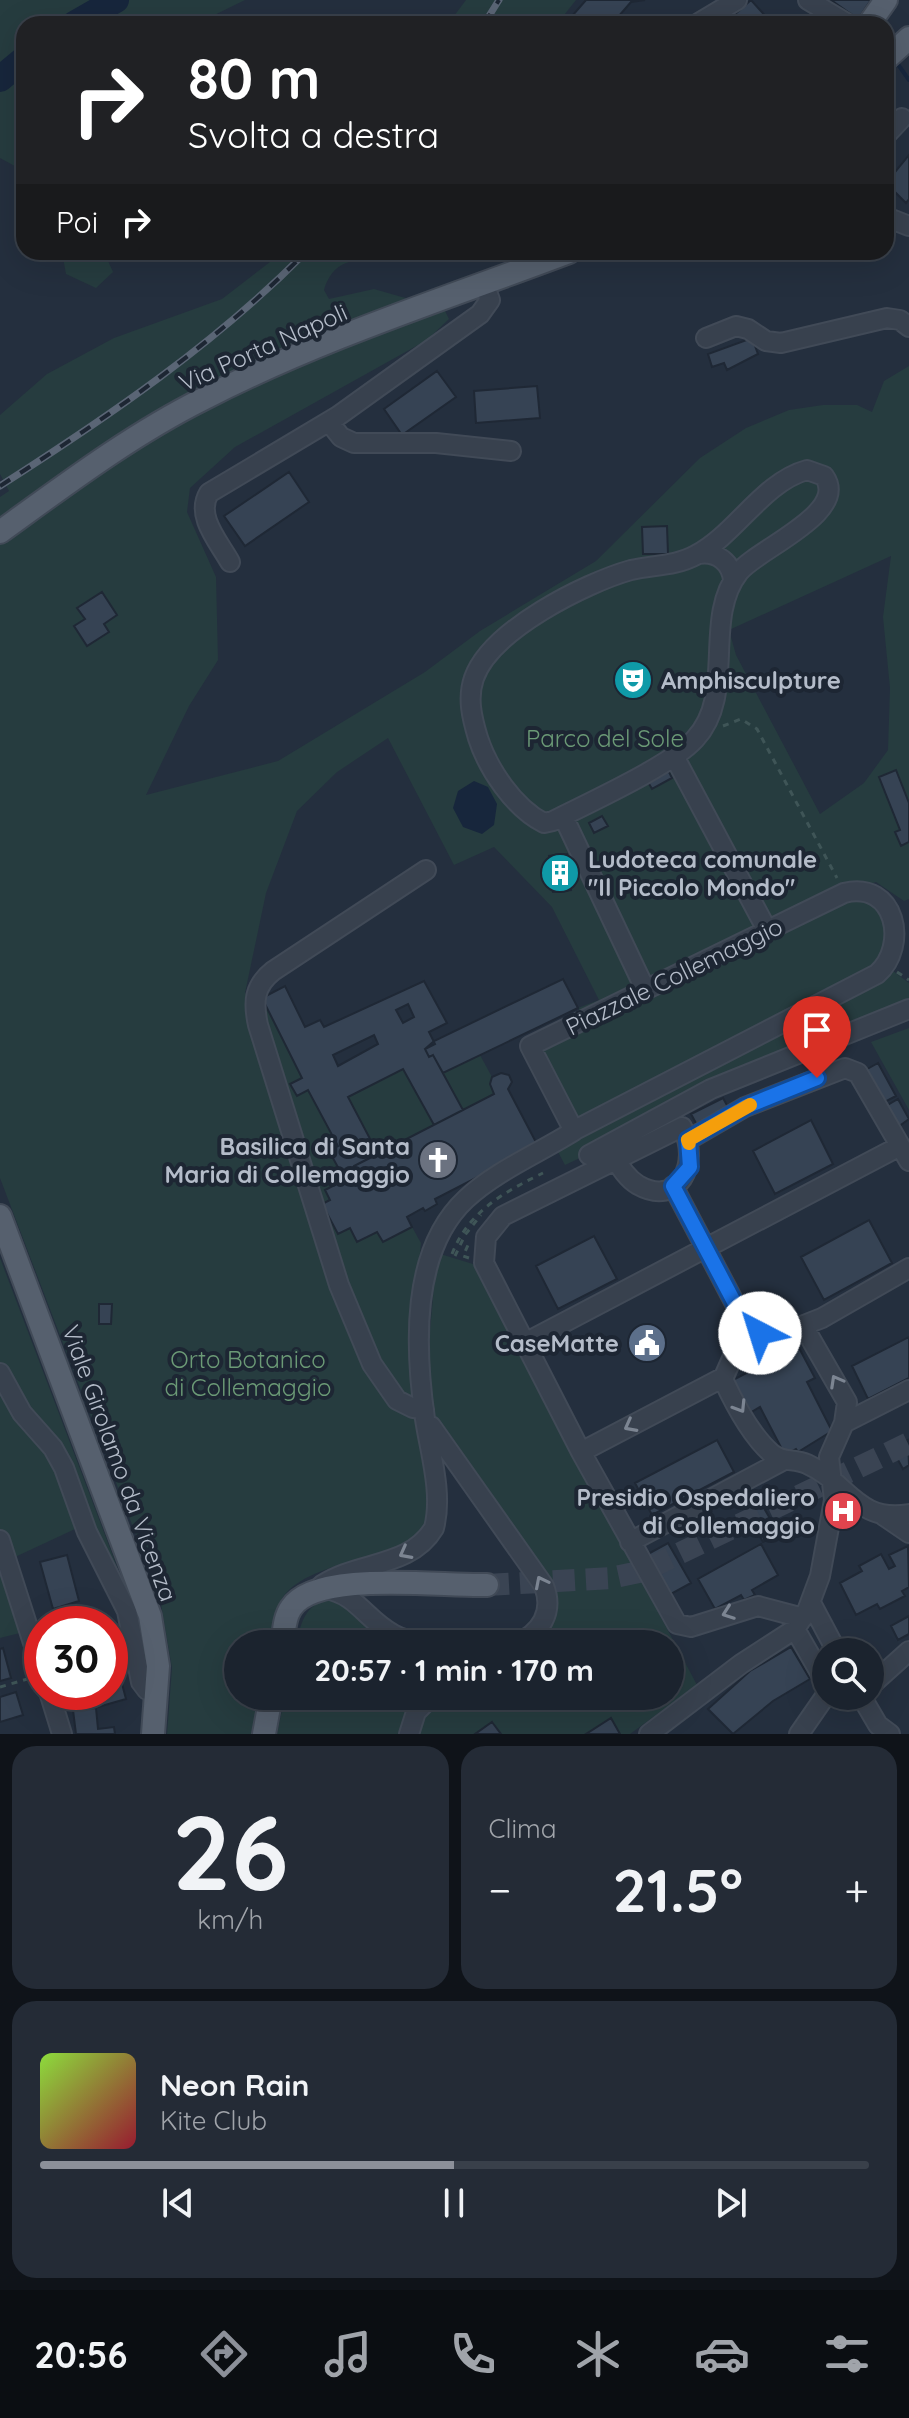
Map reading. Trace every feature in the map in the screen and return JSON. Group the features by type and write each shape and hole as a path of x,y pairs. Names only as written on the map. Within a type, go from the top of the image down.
{"main road":[{"path":"894,52 909,38"},
{"name":"Via Porta Napoli","path":"0,532 134,439 202,399 284,362 548,260"},
{"name":"Viale Girolamo da Vicenza","path":"0,1216 150,1616 158,1653 158,1692 153,1734"},
{"path":"285,1630 290,1609 318,1590 376,1584 487,1585"},
{"path":"264,1734 268,1710"}],"street":[{"path":"710,16 737,0"},
{"path":"808,0 835,16"},
{"path":"894,126 902,118"},
{"path":"230,562 205,517 204,502 209,493 329,422 482,313 490,300 484,284"},
{"path":"706,338 736,326 777,343 887,318 900,320 909,327"},
{"path":"329,422 341,437 354,443 436,443 511,451"},
{"path":"726,535 722,552 733,570 721,629 716,691 704,728 690,745 674,756 563,816 546,823 535,818 516,800 491,766 471,710 470,692 477,670 505,638 589,586 632,570 680,562 699,554 800,472 814,470 827,481 829,496 821,508 792,534 733,570"},
{"path":"699,554 714,554 733,570"},
{"path":"674,756 767,930"},
{"path":"563,816 645,989"},
{"path":"426,870 273,971 261,983 254,1003 258,1025 344,1299 383,1384 403,1404 424,1411 440,1442 546,1591 548,1606 544,1621 536,1630"},
{"path":"318,1590 333,1578 396,1559 419,1545 434,1528 435,1489 424,1411 422,1319 434,1242 455,1210 472,1194 574,1131 877,974 895,955 904,920 882,900 856,891"},
{"name":"Piazzale Collemaggio","path":"574,1131 530,1046 844,893 856,891"},
{"path":"823,1638 803,1617 768,1607 747,1607 684,1627 673,1618 581,1452 484,1263 482,1249 488,1232 511,1211 612,1153 672,1109 721,1084 909,1009"},
{"path":"525,1343 705,1247 904,1154 858,1073 845,1068 753,1103 685,1134 612,1153 589,1155"},
{"path":"612,1153 629,1178 641,1186 659,1191 673,1186 690,1167 685,1134 672,1109"},
{"path":"673,1186 747,1328"},
{"path":"747,1328 794,1329 822,1318 909,1268"},
{"path":"581,1452 724,1377 747,1328"},
{"path":"794,1329 814,1341 843,1392 847,1409 829,1457 834,1504 803,1617 812,1643"},
{"path":"0,1373 22,1413 63,1464 87,1532 129,1616 141,1682 147,1690 158,1692"},
{"path":"724,1377 762,1442 830,1481 872,1513 884,1516 909,1514"},
{"path":"630,1542 791,1461 909,1390"},
{"path":"435,1489 441,1481 452,1477 474,1490"},
{"path":"884,1516 909,1533"},
{"path":"0,1540 24,1616"},
{"path":"318,1590 350,1597 388,1630"},
{"path":"649,1734 803,1617"},
{"path":"884,1673 909,1651"},
{"path":"55,1710 62,1734"},
{"path":"409,1734 418,1710"},
{"path":"799,1734 816,1710"},
{"path":"869,1710 878,1725 890,1734"}],"path":[{"path":"704,728 717,728 741,719 752,723 839,881 856,891"},
{"path":"0,1687 24,1679"}],"green space":[{"path":"0,0 245,0 212,16 16,16 16,167 0,158"},
{"path":"466,0 576,0 563,16 454,16"},
{"path":"63,260 108,260 113,272 96,288 66,274"},
{"path":"273,260 366,260 346,263 330,276 324,290 329,299 374,289 444,309 449,319 427,340 235,447 190,488 187,512 216,577 218,660 189,706 146,795 278,761 425,672 480,631 596,561 700,458 746,428 789,410 823,405 857,405 872,412 884,381 909,366 909,899 904,901 876,882 867,885 583,1018 578,1008 599,1000 552,907 494,847 454,865 388,738 337,772 297,811 266,893 245,993 262,998 302,1078 291,1084 308,1090 338,1146 330,1151 345,1180 326,1190 330,1200 323,1204 338,1234 350,1228 357,1242 377,1232 383,1242 412,1227 421,1243 414,1319 413,1393 429,1509 424,1528 414,1539 379,1554 335,1566 297,1584 280,1602 272,1630 224,1630 224,1710 256,1710 251,1734 167,1734 172,1668 160,1598 0,1178 0,497 9,491 0,474 0,415 47,374 114,338 222,299","holes":["891,556 883,617 890,688 888,750 864,783 820,814 736,655 729,630"]},
{"path":"842,896 885,906 888,961 575,1127 534,1047"},
{"path":"889,968 909,983 909,1003 565,1165 557,1150"},
{"path":"909,1028 909,1110 871,1042"},
{"path":"480,1055 492,1077 490,1085 494,1094 463,1110 443,1073"},
{"path":"403,1069 434,1125 378,1154 348,1097"},
{"path":"437,1253 473,1264 668,1630 543,1630 554,1615 430,1412 427,1364"},
{"path":"0,1258 124,1585 75,1529 0,1564"},
{"path":"0,1566 20,1633 0,1638"},
{"path":"335,1598 385,1630 300,1630 311,1608"},
{"path":"684,1661 697,1685 684,1695"},
{"path":"282,1710 417,1710 401,1734 277,1734"},
{"path":"663,1710 630,1734 620,1734 611,1719 586,1734 501,1734 492,1722 475,1734 416,1734 426,1712"}],"water":[{"path":"474,781 488,787 497,804 494,825 482,834 463,827 453,808 458,791"}],"building":[{"path":"586,0 645,0 631,2 619,16 572,16"},
{"path":"751,0 765,16 733,16"},
{"path":"831,0 871,0 860,16 854,16"},
{"path":"909,155 909,199 906,203 894,191 894,173"},
{"path":"752,338 758,354 727,370 724,363 712,367 708,354"},
{"path":"437,371 456,397 402,435 384,409"},
{"path":"537,386 540,418 476,423 474,391"},
{"path":"289,472 309,502 245,546 224,516"},
{"path":"667,526 668,554 643,554 642,527"},
{"path":"102,592 117,615 104,624 109,632 87,646 74,626 85,619 77,608"},
{"path":"665,764 672,778 652,789 644,775"},
{"path":"896,770 909,803 909,842 901,846 895,832 900,830 879,777"},
{"path":"602,816 608,826 594,833 589,823"},
{"name":"Ludoteca comunale \"Il Piccolo Mondo\"","path":"567,854 571,890 553,892 549,856"},
{"path":"563,979 578,1008 443,1073 433,1055 429,1057 425,1049 434,1041"},
{"path":"424,981 447,1023 429,1032 435,1044 425,1049 429,1057 433,1055 463,1110 434,1125 403,1069 348,1097 378,1154 354,1166 345,1180 329,1151 338,1146 308,1090 297,1096 290,1084 302,1078 262,998 285,986 305,1027 320,1020 324,1027","holes":["408,1004 414,1017 403,1023 396,1010","374,1035 378,1044 338,1066 333,1055"]},
{"path":"878,1063 896,1096 881,1104 862,1072"},
{"name":"Basilica di Santa Maria di Collemaggio","path":"501,1073 509,1075 512,1082 508,1089 538,1146 435,1199 437,1204 407,1217 412,1227 383,1242 377,1232 357,1242 350,1228 338,1234 322,1204 330,1200 325,1190 350,1177 354,1166 494,1094 490,1084 492,1077"},
{"path":"723,1098 729,1109 697,1125 691,1114"},
{"path":"898,1099 909,1119 898,1127 886,1106"},
{"path":"811,1120 833,1164 775,1194 753,1151"},
{"path":"869,1220 892,1263 824,1300 801,1257"},
{"path":"594,1236 617,1279 558,1309 536,1266"},
{"path":"99,1304 112,1304 111,1324 99,1324"},
{"path":"909,1337 909,1378 868,1399 852,1366"},
{"path":"798,1346 815,1378 807,1382 832,1431 798,1452 796,1449 785,1455 760,1407 748,1414 731,1381"},
{"path":"717,1440 734,1472 652,1515 635,1483"},
{"path":"908,1440 909,1465 903,1469 892,1449"},
{"path":"757,1496 779,1534 763,1542 742,1504"},
{"path":"668,1543 691,1583 671,1594 648,1554"},
{"path":"761,1544 778,1575 752,1590 755,1595 744,1600 741,1595 715,1609 698,1579"},
{"path":"908,1546 909,1587 902,1591 905,1596 880,1609 877,1604 856,1615 840,1583 862,1571 859,1566 881,1554 889,1569 895,1566 889,1555"},
{"path":"67,1555 79,1601 52,1606 40,1562"},
{"path":"909,1616 909,1634 898,1640 891,1626"},
{"path":"791,1647 810,1679 773,1701 733,1734 708,1709 750,1671"},
{"path":"3,1648 11,1678 0,1681 0,1649"},
{"path":"16,1692 23,1715 0,1722 0,1697"},
{"path":"73,1710 96,1710 98,1729 114,1727 115,1734 76,1734"},
{"path":"611,1718 620,1734 586,1734"},
{"path":"492,1722 501,1734 475,1734"}],"waterway":[{"path":"88,16 116,0"},
{"path":"897,63 909,80"},
{"path":"0,79 16,66"}],"tunnel":[{"path":"487,1585 611,1578 643,1571 909,1443"}],"railway":[{"path":"489,16 499,0"},
{"path":"0,486 159,378 235,318 298,260"}],"slow traffic":[{"path":"689,1143 688,1140 750,1105"}],"place":[{"name":"Amphisculpture","path":"633,680"},
{"name":"Ludoteca comunale \"Il Piccolo Mondo\"","path":"560,873"},
{"name":"Basilica di Santa Maria di Collemaggio","path":"438,1160"},
{"name":"CaseMatte","path":"647,1343"},
{"name":"Presidio Ospedaliero di Collemaggio","path":"843,1511"}],"route":[{"path":"760,1333 742,1317 673,1186 690,1167 688,1140 745,1107 817,1078"}],"park label":[{"name":"Parco del Sole","path":"605,738"},
{"name":"Orto Botanico di Collemaggio","path":"248,1373"}]}
